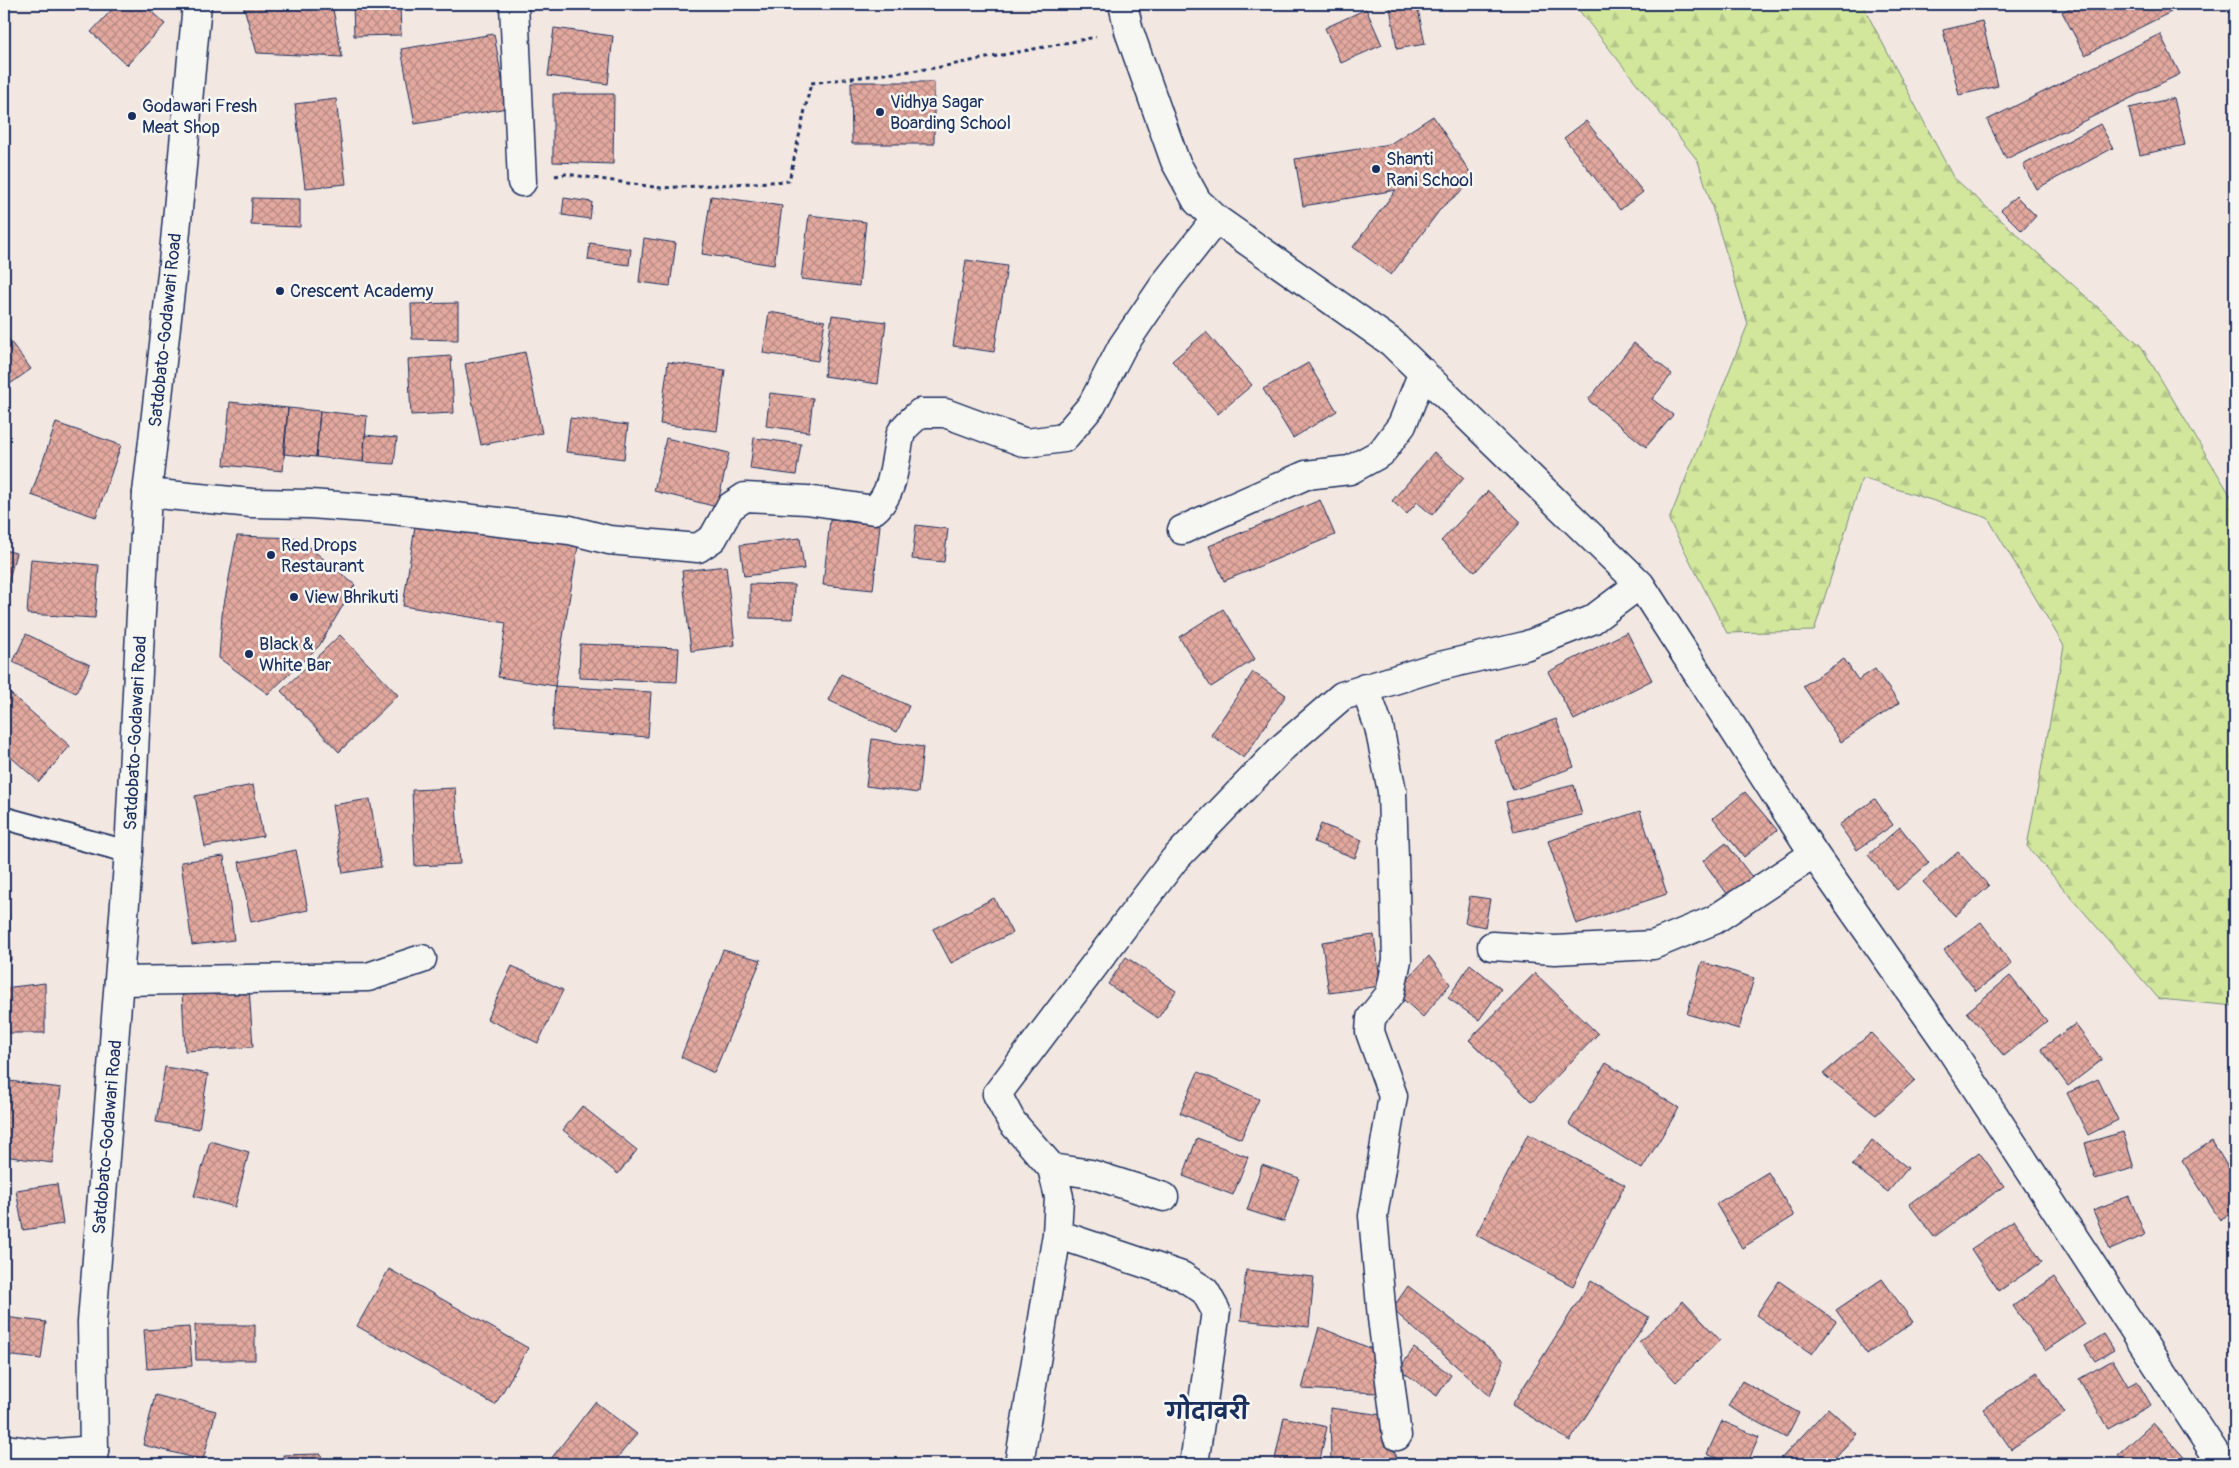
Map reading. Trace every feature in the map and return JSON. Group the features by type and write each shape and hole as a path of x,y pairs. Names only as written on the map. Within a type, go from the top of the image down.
{"street":[{"name":"Satdobato-Godawari Road","path":"93,1457 92,1322 129,852 147,493 172,274 197,4"},
{"path":"514,4 522,182"},
{"path":"1123,4 1128,31 1175,161 1197,201 1216,219 1391,342 1640,584 1814,854 1950,1048 2220,1461 2226,1464"},
{"path":"147,493 252,503 310,504 393,510 570,530 609,540 698,548 713,538 730,507 745,497 814,500 874,510 881,505 897,463 902,431 920,413 945,414 1026,443 1064,438 1092,405 1122,347 1167,281 1216,219"},
{"path":"1182,530 1306,475 1350,470 1381,452 1402,426 1423,372"},
{"path":"1019,1464 1057,1234 1059,1196 1052,1168 1012,1122 997,1094 1174,860 1283,747 1342,696 1436,667 1524,646 1592,620 1640,584"},
{"path":"1365,688 1379,727 1392,791 1397,960 1390,994 1371,1018 1370,1032 1393,1096 1373,1216 1382,1318 1397,1436"},
{"path":"1492,946 1555,950 1653,945 1714,920 1814,854"},
{"path":"119,981 368,977 422,959"},
{"path":"1052,1168 1091,1174 1164,1197"},
{"path":"1057,1234 1182,1276 1204,1291 1216,1311 1194,1464"},
{"path":"4,1449 93,1457"}],"lane":[{"path":"4,818 129,852"}],"path":[{"path":"522,182 566,174 661,188 788,181 811,83 934,68 1128,31"}],"green space":[{"path":"1574,4 1862,4 1953,177 2141,346 2235,503 2235,1006 2159,999 2027,846 2064,646 1988,518 1862,478 1814,631 1727,633 1669,520 1748,324 1698,161"}],"building":[{"path":"117,4 143,4 165,24 127,65 91,32"},
{"path":"243,4 332,4 342,57 257,53"},
{"path":"353,4 400,4 401,35 354,36"},
{"path":"1417,4 1425,44 1397,49 1390,7"},
{"path":"2078,4 2167,4 2171,12 2085,55 2062,12"},
{"path":"1366,9 1382,45 1341,63 1325,28"},
{"path":"1982,21 1998,86 1959,95 1943,30"},
{"path":"554,28 613,36 608,84 548,76"},
{"path":"494,34 507,108 415,124 401,49"},
{"path":"2160,34 2180,74 2006,159 1987,120"},
{"name":"Vidhya Sagar Boarding School","path":"851,82 934,82 934,144 852,144"},
{"path":"553,94 614,94 613,164 553,162"},
{"path":"2174,98 2185,145 2140,155 2129,108"},
{"path":"336,99 346,184 305,188 295,104"},
{"path":"1433,116 1475,180 1442,207 1391,275 1353,247 1396,190 1303,206 1295,159 1390,144"},
{"path":"1586,121 1643,192 1620,210 1564,138"},
{"path":"2100,124 2113,148 2036,189 2023,165"},
{"path":"711,196 782,206 774,265 702,254"},
{"path":"2016,196 2036,216 2022,231 2001,210"},
{"path":"252,198 300,199 300,227 251,225"},
{"path":"564,198 592,202 590,219 562,215"},
{"path":"809,215 866,222 859,286 801,279"},
{"path":"644,238 676,243 670,286 639,282"},
{"path":"590,243 631,249 629,265 588,260"},
{"path":"966,260 1007,266 994,352 953,346"},
{"path":"458,303 458,340 412,339 411,304"},
{"path":"769,312 825,321 818,361 763,353"},
{"path":"832,315 886,322 878,384 824,376"},
{"path":"1206,332 1252,385 1218,414 1172,361"},
{"path":"4,333 31,369 10,384 4,376"},
{"path":"1634,343 1672,374 1652,399 1673,415 1646,447 1588,400"},
{"path":"525,352 542,433 481,445 465,364"},
{"path":"451,356 454,413 411,415 408,359"},
{"path":"668,362 725,370 717,431 660,424"},
{"path":"1308,363 1337,411 1293,438 1263,389"},
{"path":"770,393 813,398 809,432 766,426"},
{"path":"230,402 288,408 283,471 224,465"},
{"path":"288,408 320,411 316,457 283,454"},
{"path":"320,411 367,416 363,462 316,457"},
{"path":"570,418 628,425 624,459 566,452"},
{"path":"56,423 121,445 96,517 31,495"},
{"path":"365,435 397,438 394,464 363,462"},
{"path":"666,438 729,453 717,507 654,491"},
{"path":"754,438 801,444 796,475 750,469"},
{"path":"1434,452 1464,478 1432,515 1417,502 1407,514 1392,501"},
{"path":"1488,491 1521,522 1475,572 1441,541"},
{"path":"1320,500 1335,535 1224,581 1209,546"},
{"path":"416,520 578,546 555,686 498,677 506,623 403,606"},
{"path":"830,520 880,525 873,590 823,585"},
{"path":"916,525 948,529 944,562 912,559"},
{"path":"237,536 298,538 355,585 319,646 268,694 219,658 222,615"},
{"path":"800,538 804,569 744,576 740,545"},
{"path":"4,550 16,553 7,587 4,586"},
{"path":"31,559 99,565 95,618 27,614"},
{"path":"726,566 735,645 691,651 682,571"},
{"path":"750,584 794,585 793,619 750,618"},
{"path":"1223,609 1255,659 1211,687 1179,637"},
{"path":"1627,632 1652,680 1574,720 1548,672"},
{"path":"26,634 90,665 76,693 13,662"},
{"path":"340,635 398,695 339,752 281,691"},
{"path":"580,644 679,648 677,682 579,678"},
{"path":"1844,659 1858,680 1875,669 1899,703 1841,742 1803,686"},
{"path":"1253,672 1286,695 1244,758 1211,735"},
{"path":"841,674 909,706 897,732 828,700"},
{"path":"555,686 651,692 648,737 552,730"},
{"path":"4,688 70,746 39,782 4,751"},
{"path":"1556,719 1574,767 1513,790 1495,742"},
{"path":"872,739 923,747 918,793 866,786"},
{"path":"253,785 263,836 205,847 195,796"},
{"path":"1574,785 1582,815 1514,832 1506,802"},
{"path":"455,788 460,864 415,866 412,790"},
{"path":"1745,792 1777,830 1744,857 1713,818"},
{"path":"370,799 381,867 343,873 332,805"},
{"path":"1875,799 1893,825 1857,850 1839,825"},
{"path":"1640,811 1667,894 1576,924 1548,841"},
{"path":"1321,824 1362,840 1355,858 1314,842"},
{"path":"1900,827 1929,863 1897,890 1868,855"},
{"path":"1726,843 1755,881 1731,899 1703,861"},
{"path":"296,850 308,910 251,922 239,862"},
{"path":"1958,852 1989,886 1955,916 1923,882"},
{"path":"224,856 234,940 192,945 181,862"},
{"path":"1470,896 1490,899 1485,927 1465,923"},
{"path":"994,898 1012,933 951,963 933,929"},
{"path":"8,901 11,960 4,961 4,902"},
{"path":"1981,922 2012,964 1976,991 1944,950"},
{"path":"1374,935 1381,986 1329,993 1322,942"},
{"path":"723,950 761,960 714,1073 681,1057"},
{"path":"1429,956 1450,984 1423,1017 1395,992"},
{"path":"1126,957 1176,991 1158,1018 1108,984"},
{"path":"1702,962 1754,978 1739,1029 1687,1014"},
{"path":"1470,964 1501,989 1479,1020 1448,998"},
{"path":"512,966 563,990 538,1043 487,1019"},
{"path":"1535,973 1598,1034 1532,1102 1469,1040"},
{"path":"2010,976 2047,1021 2004,1056 1967,1012"},
{"path":"45,983 45,1033 4,1033 4,988"},
{"path":"249,987 253,1047 185,1051 182,991"},
{"path":"2075,1024 2102,1060 2068,1086 2041,1049"},
{"path":"1871,1033 1915,1080 1876,1115 1823,1074"},
{"path":"1606,1063 1679,1108 1642,1169 1569,1124"},
{"path":"165,1067 208,1074 199,1129 156,1122"},
{"path":"1198,1072 1259,1099 1241,1139 1180,1113"},
{"path":"2098,1079 2118,1120 2088,1135 2067,1093"},
{"path":"10,1081 61,1088 52,1163 4,1156 4,1128"},
{"path":"582,1106 637,1150 618,1174 563,1130"},
{"path":"2123,1132 2134,1168 2095,1179 2085,1143"},
{"path":"1528,1134 1625,1185 1573,1286 1476,1235"},
{"path":"1197,1138 1248,1157 1233,1195 1183,1176"},
{"path":"1872,1140 1908,1168 1888,1192 1852,1165"},
{"path":"210,1141 249,1152 235,1207 194,1196"},
{"path":"2212,1141 2235,1179 2235,1211 2220,1220 2182,1160"},
{"path":"1979,1152 2004,1186 1934,1237 1909,1204"},
{"path":"1262,1165 1299,1178 1284,1222 1247,1210"},
{"path":"1768,1172 1794,1216 1742,1248 1716,1204"},
{"path":"57,1184 63,1224 23,1230 16,1190"},
{"path":"2129,1196 2145,1235 2110,1250 2093,1210"},
{"path":"2014,1220 2042,1262 1999,1291 1971,1249"},
{"path":"389,1269 528,1348 495,1405 357,1326"},
{"path":"1246,1270 1314,1277 1309,1327 1241,1320"},
{"path":"2054,1277 2085,1324 2045,1351 2013,1306"},
{"path":"1882,1279 1913,1322 1867,1354 1836,1310"},
{"path":"1591,1281 1649,1317 1570,1441 1512,1405"},
{"path":"1779,1281 1836,1321 1812,1354 1756,1315"},
{"path":"1408,1286 1504,1360 1490,1396 1392,1309"},
{"path":"1683,1301 1720,1340 1676,1382 1639,1342"},
{"path":"4,1317 46,1322 41,1359 4,1355"},
{"path":"195,1325 255,1325 255,1360 196,1360"},
{"path":"189,1327 192,1366 147,1369 144,1330"},
{"path":"1319,1327 1384,1354 1377,1393 1302,1389"},
{"path":"2104,1334 2114,1350 2095,1361 2085,1346"},
{"path":"1414,1348 1451,1375 1437,1396 1399,1369"},
{"path":"2113,1360 2128,1386 2137,1381 2151,1405 2108,1429 2079,1379"},
{"path":"2037,1372 2065,1413 2011,1449 1983,1409"},
{"path":"1742,1381 1799,1413 1786,1438 1728,1406"},
{"path":"155,1395 216,1411 203,1460 143,1445"},
{"path":"595,1402 637,1434 612,1464 547,1464"},
{"path":"1330,1408 1382,1415 1399,1464 1331,1464"},
{"path":"1828,1408 1857,1434 1829,1464 1776,1464"},
{"path":"1284,1417 1327,1427 1319,1464 1274,1464"},
{"path":"1722,1421 1759,1437 1747,1464 1731,1464 1707,1454"},
{"path":"2153,1423 2190,1464 2126,1464 2118,1455"},
{"path":"321,1454 322,1464 284,1464 283,1455"}],"place":[{"name":"Vidhya Sagar Boarding School","path":"880,112"},
{"name":"Godawari Fresh Meat Shop","path":"132,116"},
{"name":"Shanti Rani School","path":"1376,169"},
{"name":"Crescent Academy","path":"280,291"},
{"name":"Red Drops Restaurant","path":"271,555"},
{"name":"View Bhrikuti","path":"294,597"},
{"name":"Black & White Bar","path":"249,654"}],"district":[{"name":"गोदावरी","path":"1207,1411"}]}
